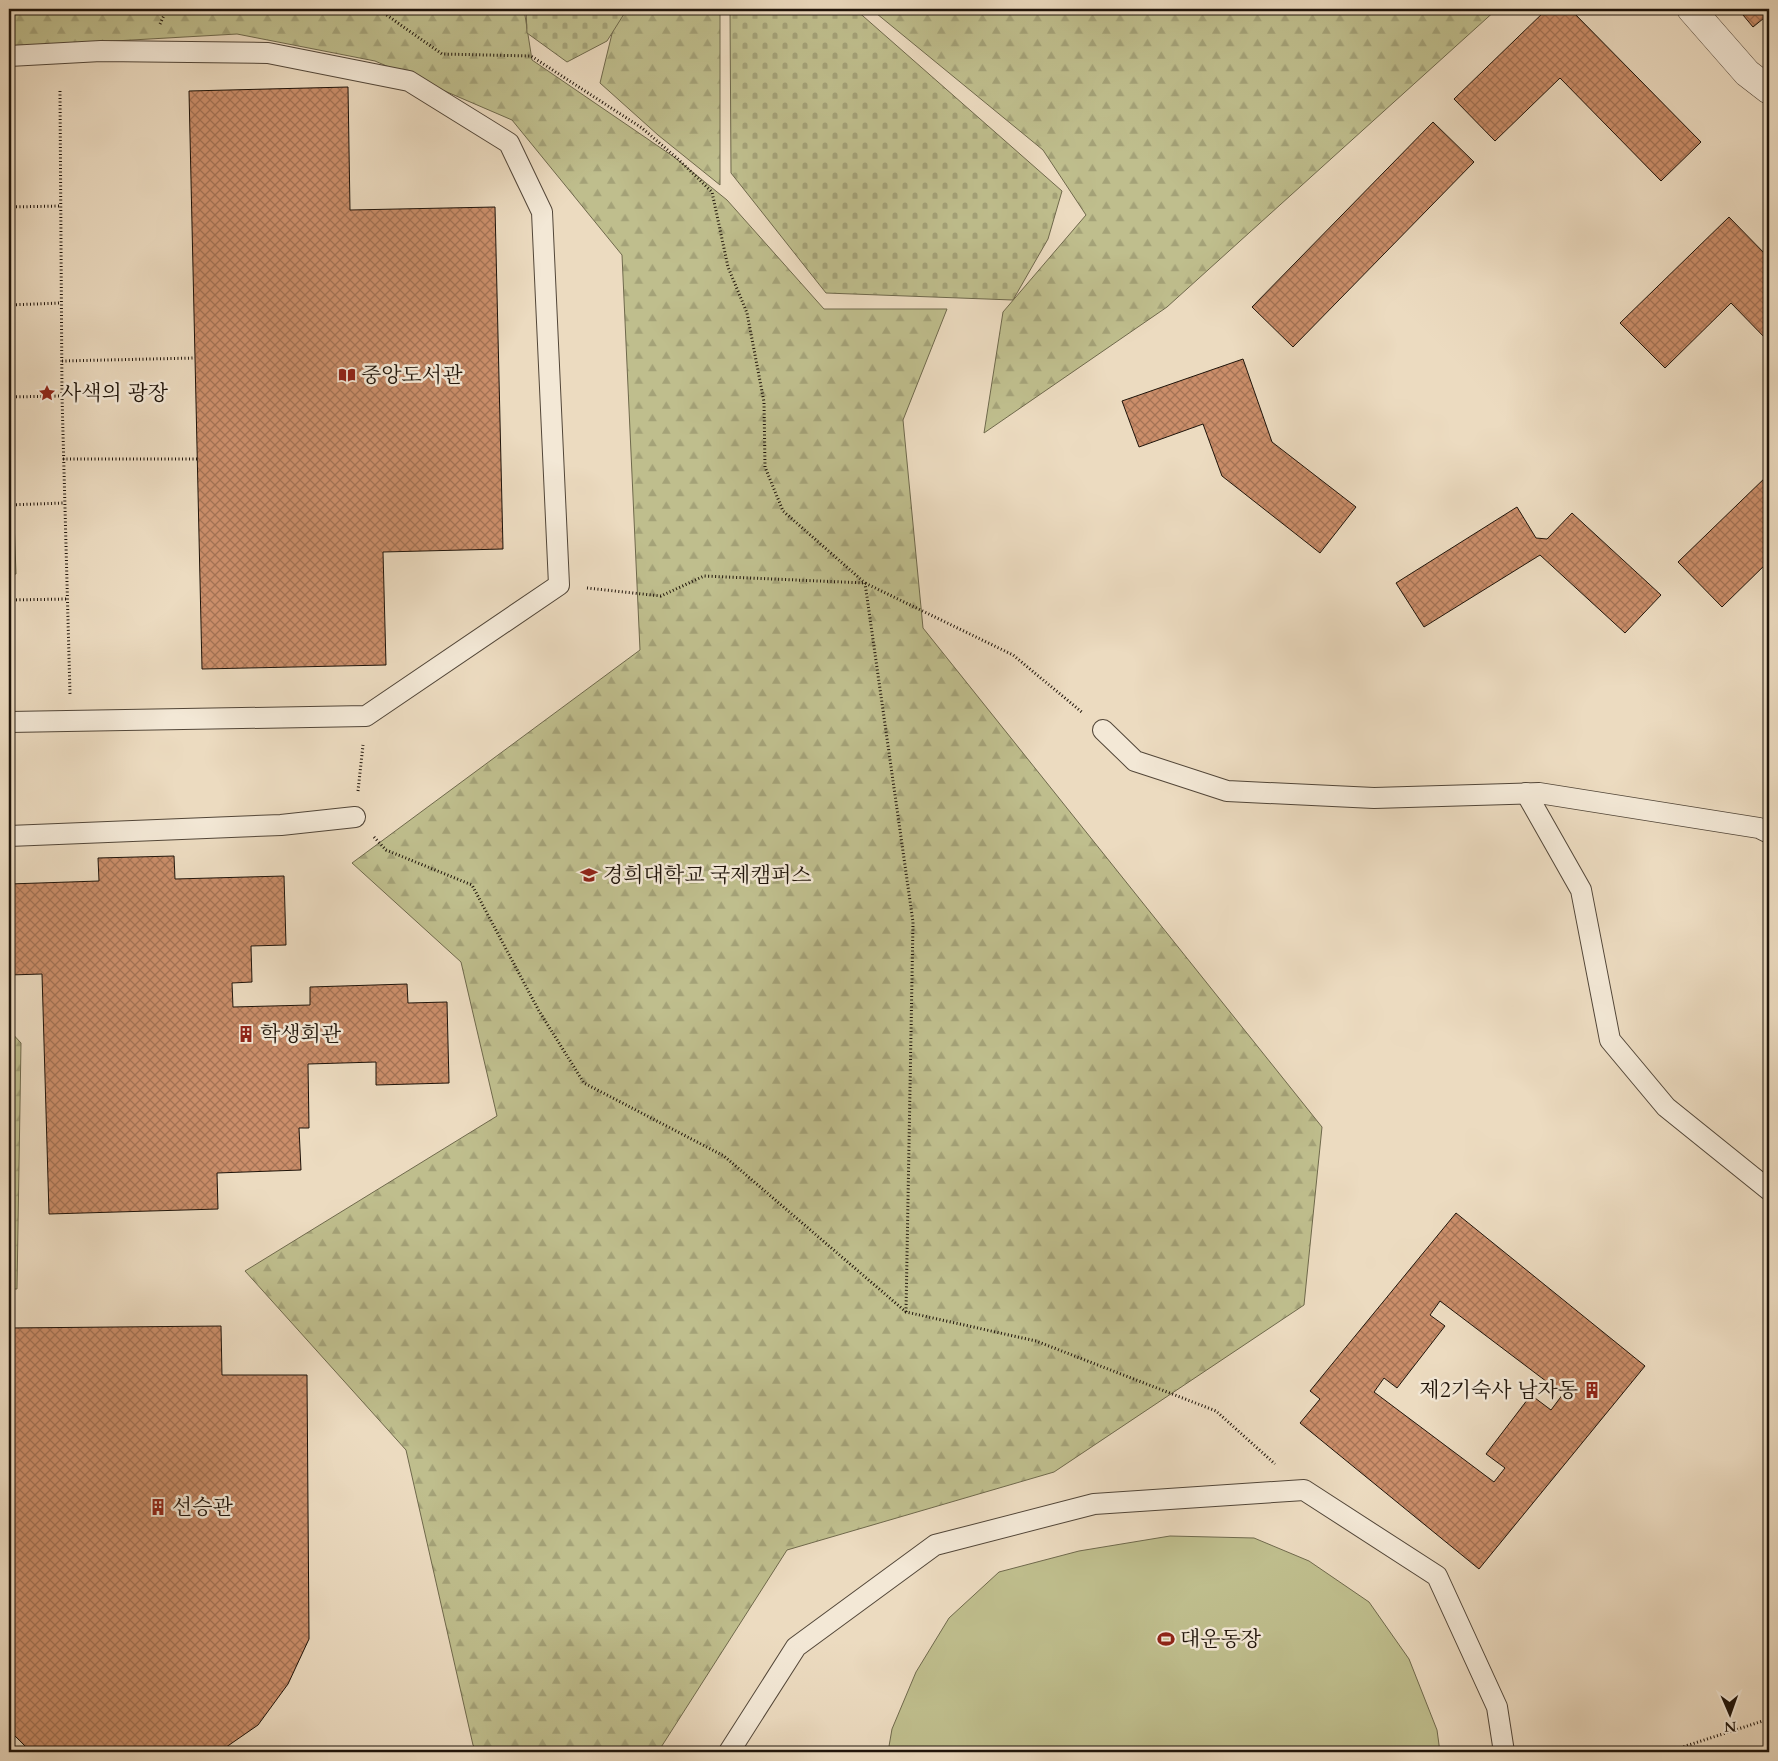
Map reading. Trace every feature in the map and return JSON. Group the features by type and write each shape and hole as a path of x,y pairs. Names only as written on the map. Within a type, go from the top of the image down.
{"street":[{"path":"1691,9 1747,73 1769,90"}],"lane":[{"path":"9,56 101,51 268,53 408,81 509,143 542,212 558,586 366,716 9,722"},
{"path":"1103,730 1135,761 1227,791 1374,798 1539,793 1759,828 1769,833"},
{"path":"1526,793 1581,890 1610,1040 1666,1107 1769,1190"},
{"path":"9,836 281,825 355,817"},
{"path":"729,1752 796,1647 935,1545 1094,1504 1304,1490 1437,1576 1497,1707 1504,1752"}],"path":[{"path":"378,9 442,54 531,56 642,128 712,192 728,267 749,322 764,402 765,467 783,511 864,583 1013,655 1103,730"},
{"path":"60,91 62,396 70,702"},
{"path":"9,207 62,206"},
{"path":"9,305 61,303"},
{"path":"62,361 195,358"},
{"path":"9,397 62,396"},
{"path":"64,459 198,459"},
{"path":"9,505 64,504"},
{"path":"558,586 661,596 704,576 864,583"},
{"path":"864,583 913,922 906,1312"},
{"path":"9,600 67,599"},
{"path":"366,716 355,817 386,850 472,885 539,1011 584,1082 724,1156 906,1312 1036,1341 1216,1411 1304,1490"},
{"path":"1667,1752 1769,1719"}],"green space":[{"path":"9,9 524,9 532,60 674,157 727,200 824,309 947,309 903,420 923,628 1322,1127 1304,1305 1054,1472 787,1550 658,1752 478,1752 473,1745 406,1450 245,1271 497,1116 461,962 352,863 640,650 622,255 512,120 375,61 237,34 9,47"},
{"path":"526,9 625,9 624,14 607,41 567,62 527,33"},
{"path":"618,9 720,9 720,185 658,135 600,83"},
{"path":"730,9 855,9 1062,191 1048,239 1013,300 826,293 731,173"},
{"path":"871,9 1497,9 1167,307 984,433 1003,312 1086,215 1043,150"},
{"path":"14,519 16,574 9,575 9,520"},
{"path":"9,1030 21,1043 17,1289 9,1289"},
{"name":"대운동장","path":"1170,1536 1254,1538 1309,1561 1369,1602 1409,1659 1437,1730 1440,1752 888,1752 892,1729 916,1672 949,1618 999,1572 1079,1551"}],"building":[{"path":"1547,9 1570,9 1701,142 1661,181 1560,78 1495,141 1454,99"},
{"path":"1738,9 1769,9 1769,14 1753,27"},
{"name":"중앙도서관","path":"348,87 350,210 495,207 503,549 383,552 386,665 202,669 189,91"},
{"path":"1433,122 1474,162 1293,347 1252,307"},
{"path":"1729,217 1769,258 1769,342 1731,303 1665,368 1620,323"},
{"path":"1243,359 1272,442 1356,507 1320,553 1222,476 1203,424 1139,447 1122,401"},
{"path":"1769,474 1769,561 1722,607 1678,562"},
{"path":"1517,507 1536,538 1547,539 1572,513 1661,595 1625,633 1540,555 1424,627 1396,583"},
{"name":"학생회관","path":"174,856 175,879 284,876 286,945 251,946 252,982 232,983 233,1007 310,1005 310,987 407,984 408,1003 447,1002 449,1083 376,1085 376,1062 308,1064 309,1128 299,1128 301,1170 217,1173 218,1209 49,1214 42,974 9,975 9,884 99,881 98,858"},
{"name":"제2기숙사 남자동","path":"1456,1213 1645,1366 1479,1569 1300,1423 1320,1399 1310,1391","holes":["1440,1301 1563,1394 1551,1410 1531,1395 1486,1454 1505,1468 1494,1482 1374,1392 1384,1378 1397,1388 1445,1326 1430,1315"]},
{"name":"선승관","path":"221,1326 222,1375 307,1375 309,1639 288,1684 258,1725 219,1752 35,1752 28,1749 9,1730 9,1328"}],"place":[{"name":"중앙도서관","path":"347,375"},
{"name":"사색의 광장","path":"47,393"},
{"name":"경희대학교 국제캠퍼스","path":"589,875"},
{"name":"학생회관","path":"246,1034"},
{"name":"제2기숙사 남자동","path":"1592,1390"},
{"name":"선승관","path":"158,1507"},
{"name":"대운동장","path":"1166,1639"}]}
